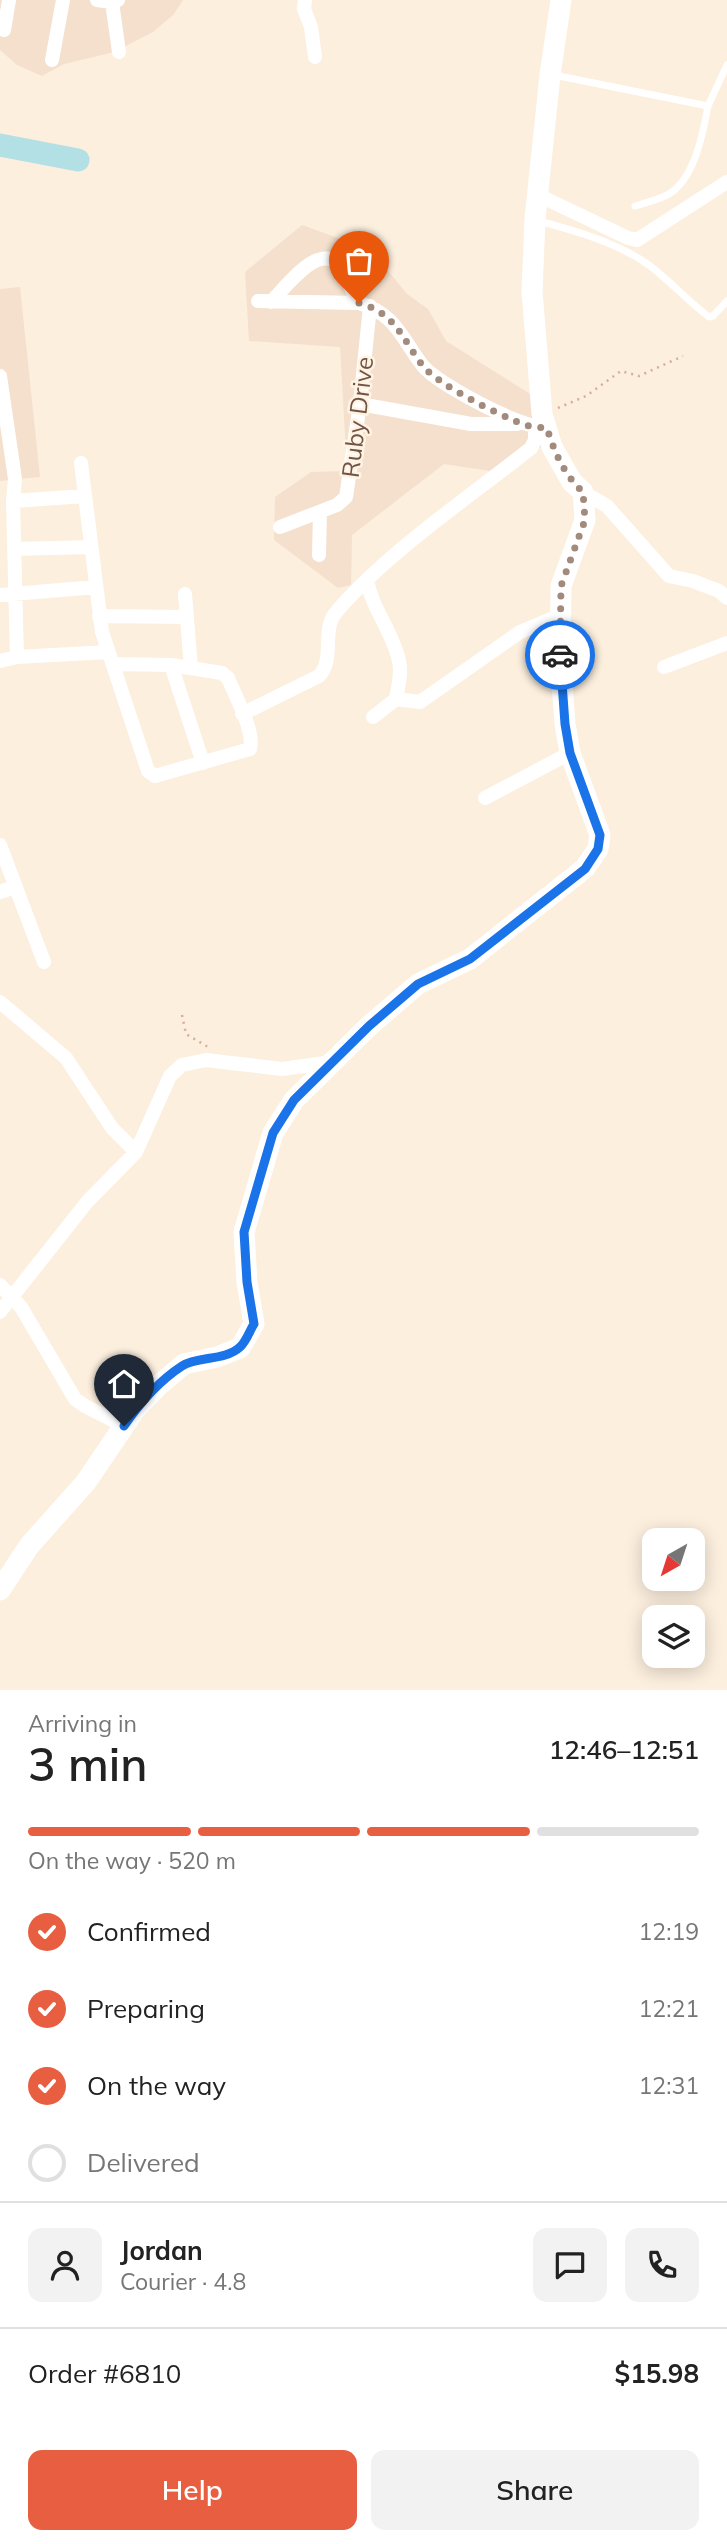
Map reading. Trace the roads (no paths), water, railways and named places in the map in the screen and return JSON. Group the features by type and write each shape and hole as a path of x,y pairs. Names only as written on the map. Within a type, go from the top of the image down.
{"street":[{"path":"4,30 9,0"},
{"path":"52,60 63,0"},
{"path":"97,0 115,1 119,52"},
{"path":"305,0 304,9 312,27 315,57"},
{"path":"242,714 319,676 329,657 330,622 335,613 387,561 531,448 535,440 532,291 535,219 561,0"},
{"path":"538,195 637,240 727,182"},
{"path":"365,305 340,267 333,260 319,258 265,301 365,305 390,318 424,367 440,382 536,423 572,482 607,506 669,576 693,581 719,591 727,598"},
{"name":"Ruby Drive","path":"280,527 337,505 346,497 360,404 365,305"},
{"path":"0,376 7,480 13,501 14,549 7,594 17,657"},
{"path":"360,404 471,424 536,423"},
{"path":"0,661 17,657 111,658 225,675 248,729 250,749 151,775 111,658 99,616 81,463"},
{"path":"0,1590 29,1546 86,1482 134,1411 158,1386 184,1364 217,1357 240,1348 254,1324 247,1282 244,1232 273,1133 294,1100 369,1026 418,984 470,959 585,869 598,849 600,835 570,753 560,655 561,586 585,520 583,492"},
{"path":"13,501 85,496"},
{"path":"319,555 320,512"},
{"path":"14,549 91,547"},
{"path":"367,580 370,598 395,647 400,663 396,699"},
{"path":"7,594 96,587"},
{"path":"185,594 191,668"},
{"path":"373,717 396,699 420,702 520,632 561,615"},
{"path":"99,616 186,617"},
{"path":"664,667 727,643"},
{"path":"172,665 203,763"},
{"path":"485,798 570,753"},
{"path":"0,845 44,962"},
{"path":"0,892 15,887"},
{"path":"0,1002 66,1058 113,1128 136,1152"},
{"path":"0,1312 87,1202 136,1152 170,1076 182,1065 206,1060 282,1069 332,1062"},
{"path":"0,1285 13,1298 75,1399 124,1426"}],"lane":[{"path":"635,206 667,195 681,183 700,147 708,107 727,65"},
{"path":"550,75 708,107"},
{"path":"535,219 578,232 628,252 668,281 709,317 727,301"}],"waterway":[{"path":"0,145 78,160"}]}
